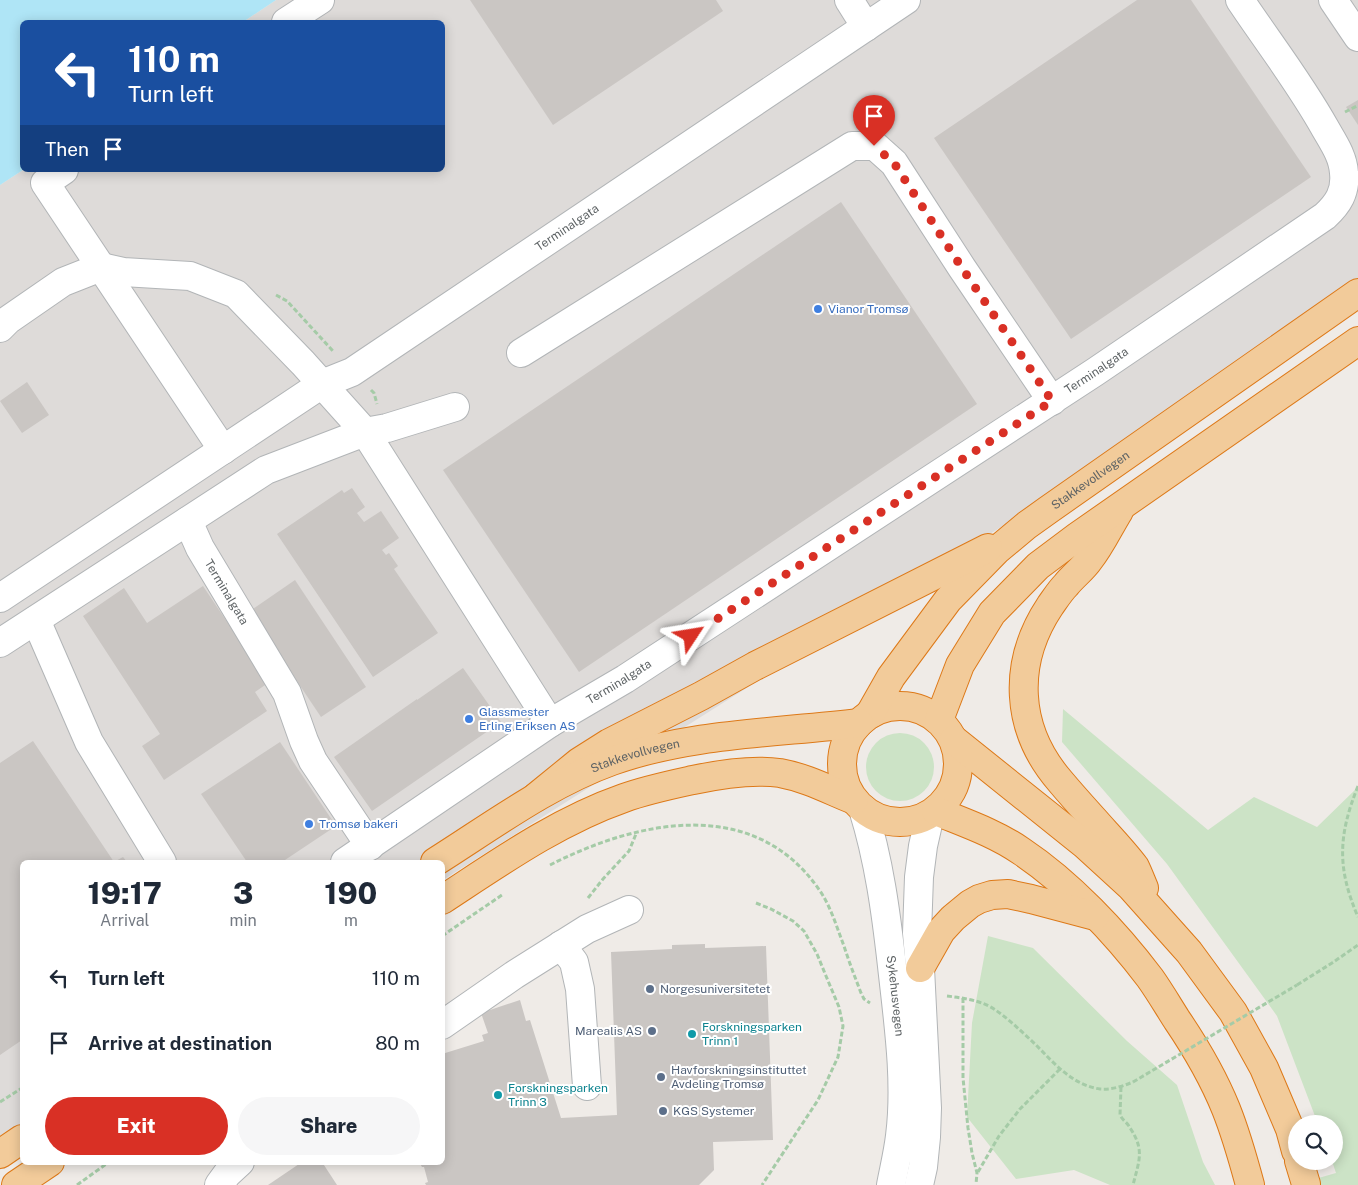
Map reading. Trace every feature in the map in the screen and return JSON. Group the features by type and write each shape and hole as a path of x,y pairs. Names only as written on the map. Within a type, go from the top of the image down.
{"highway":[{"name":"Stakkevollvegen","path":"438,860 536,798 590,770 613,761 677,744 864,718 891,677 948,600 1014,535 1358,294"},
{"path":"445,898 552,831 622,798 653,788 727,774 780,773 815,782 858,805 874,817 888,822 902,823 933,813 949,797 957,779 959,759 946,730 960,665 992,613 1038,566 1078,536 1358,341"},
{"path":"1124,504 1089,560 1065,585 1041,621 1031,642 1027,657 1024,678 1024,701 1032,738 1042,759 1135,868 1155,914"},
{"path":"536,798 579,762 609,743 755,666 1014,535"},
{"path":"858,805 847,788 843,775 844,747 850,734 864,718 883,708 913,707 927,712 946,730 1084,844 1131,887 1189,952 1233,1012 1264,1068 1288,1124"},
{"path":"933,813 999,837 1022,851 1056,878 1097,916 1150,979 1199,1053 1226,1108 1250,1185"},
{"path":"920,968 941,932 953,918 979,898 1008,894 1097,916"},
{"path":"0,1154 20,1140"},
{"path":"16,1185 46,1165"}],"street":[{"path":"289,20 320,0"},
{"path":"849,0 866,27"},
{"name":"Terminalgata","path":"0,598 322,384 352,372 906,0"},
{"name":"Terminalgata","path":"348,860 550,723 634,674 1052,401 1325,216 1336,206 1343,191 1344,174 1341,158 1313,108 1240,0"},
{"path":"1333,0 1358,37"},
{"path":"521,353 852,146 874,146 894,163 1052,401"},
{"path":"61,172 45,183 223,450"},
{"path":"0,328 8,320 63,282 101,267 123,272 190,276 236,294 304,363 366,432 550,723"},
{"path":"0,642 266,470 366,432 387,428 455,407"},
{"name":"Terminalgata","path":"188,521 200,548 287,693 313,761 370,846"},
{"path":"36,620 89,742 161,860"},
{"name":"Sykehusvegen","path":"858,805 871,838 887,924 900,1034 902,1098 900,1136 891,1185"},
{"name":"Sykehusvegen","path":"919,1185 926,1137 927,1108 917,933 919,877 923,846 933,813"},
{"path":"445,1023 587,929 629,910"},
{"path":"562,945 574,962 580,989 587,1086"},
{"path":"219,1185 237,1165"}],"path":[{"path":"1344,113 1357,106"},
{"path":"1358,786 1347,814 1342,856 1350,897 1358,917"},
{"path":"548,866 597,844 636,833 682,825 721,827 738,830 757,837 779,849 799,865 820,891 836,925 861,992"},
{"path":"585,902 629,851 636,833"},
{"path":"445,934 503,894"},
{"path":"756,903 792,921 804,931 817,954 839,1007 843,1026 838,1057 818,1100 762,1185"},
{"path":"941,997 963,998 979,1002 994,1009 1074,1080 1101,1089 1121,1087 1134,1082 1297,985 1358,945"},
{"path":"963,998 963,1078 968,1128 977,1173 976,1184"},
{"path":"977,1173 999,1136 1020,1109 1060,1069"},
{"path":"1121,1087 1120,1115 1122,1120 1129,1125 1140,1148 1133,1185"},
{"path":"0,1102 20,1089"},
{"path":"77,1185 105,1165"}],"shaded area":[{"path":"276,0 1358,0 1358,301 445,879 445,860 20,860 20,1155 0,1170 0,185 20,172 445,172 445,20 246,20"}],"green space":[{"path":"1063,709 1208,830 1254,797 1317,827 1358,787 1358,1185 1294,1185 1336,1173 1335,1170 1343,1170 1343,1115 1315,1115 1277,1016 1167,864 1062,742"},
{"path":"900,733 913,736 924,743 931,754 934,767 931,780 924,791 913,798 900,801 887,798 876,791 869,780 866,767 869,754 876,743 887,736"},
{"path":"988,936 1033,948 1127,1041 1177,1085 1203,1162 1215,1185 1110,1185 1074,1170 1016,1179 967,1117 972,1023"}],"water":[{"path":"0,0 276,0 246,20 20,20 20,172 0,185"}],"building":[{"path":"470,0 716,0 723,11 553,125"},
{"path":"1137,0 1191,0 1311,177 1071,339 934,138"},
{"path":"1358,100 1358,125 1346,107"},
{"path":"841,202 977,404 579,672 443,470"},
{"path":"27,382 49,415 22,433 0,401"},
{"path":"352,488 365,507 357,513 364,522 381,511 399,538 382,550 386,555 389,553 398,566 394,569 438,633 373,677 277,534 342,490 344,493"},
{"path":"295,580 366,687 321,717 250,611"},
{"path":"203,586 268,683 255,692 267,711 164,780 142,746 160,734 83,616 124,588 147,623"},
{"path":"463,668 501,722 372,811 334,757"},
{"path":"33,741 113,860 20,860 20,1041 0,1055 0,763"},
{"path":"280,742 336,826 285,860 246,860 201,794"},
{"name":"Forskningsparken Trinn 1","path":"705,944 705,948 766,946 773,1140 713,1142 714,1170 699,1185 426,1185 425,1183 428,1182 424,1167 421,1165 445,1165 445,1053 484,1041 482,1035 488,1033 481,1013 520,1000 526,1021 530,1020 561,1118 617,1115 611,952 672,949 672,945"},
{"path":"298,1165 324,1165 337,1185 268,1185"}],"place":[{"name":"Vianor Tromsø","path":"818,309"},
{"name":"Glassmester Erling Eriksen AS","path":"469,719"},
{"name":"Tromsø bakeri","path":"309,824"},
{"name":"Norgesuniversitetet","path":"650,989"},
{"name":"Marealis AS","path":"652,1031"},
{"name":"Forskningsparken Trinn 1","path":"692,1034"},
{"name":"Havforskningsinstituttet Avdeling Tromsø","path":"661,1077"},
{"name":"Forskningsparken Trinn 3","path":"498,1095"},
{"name":"KGS Systemer","path":"663,1111"}],"route":[{"path":"691,636 1052,401 894,163 874,146"}]}
